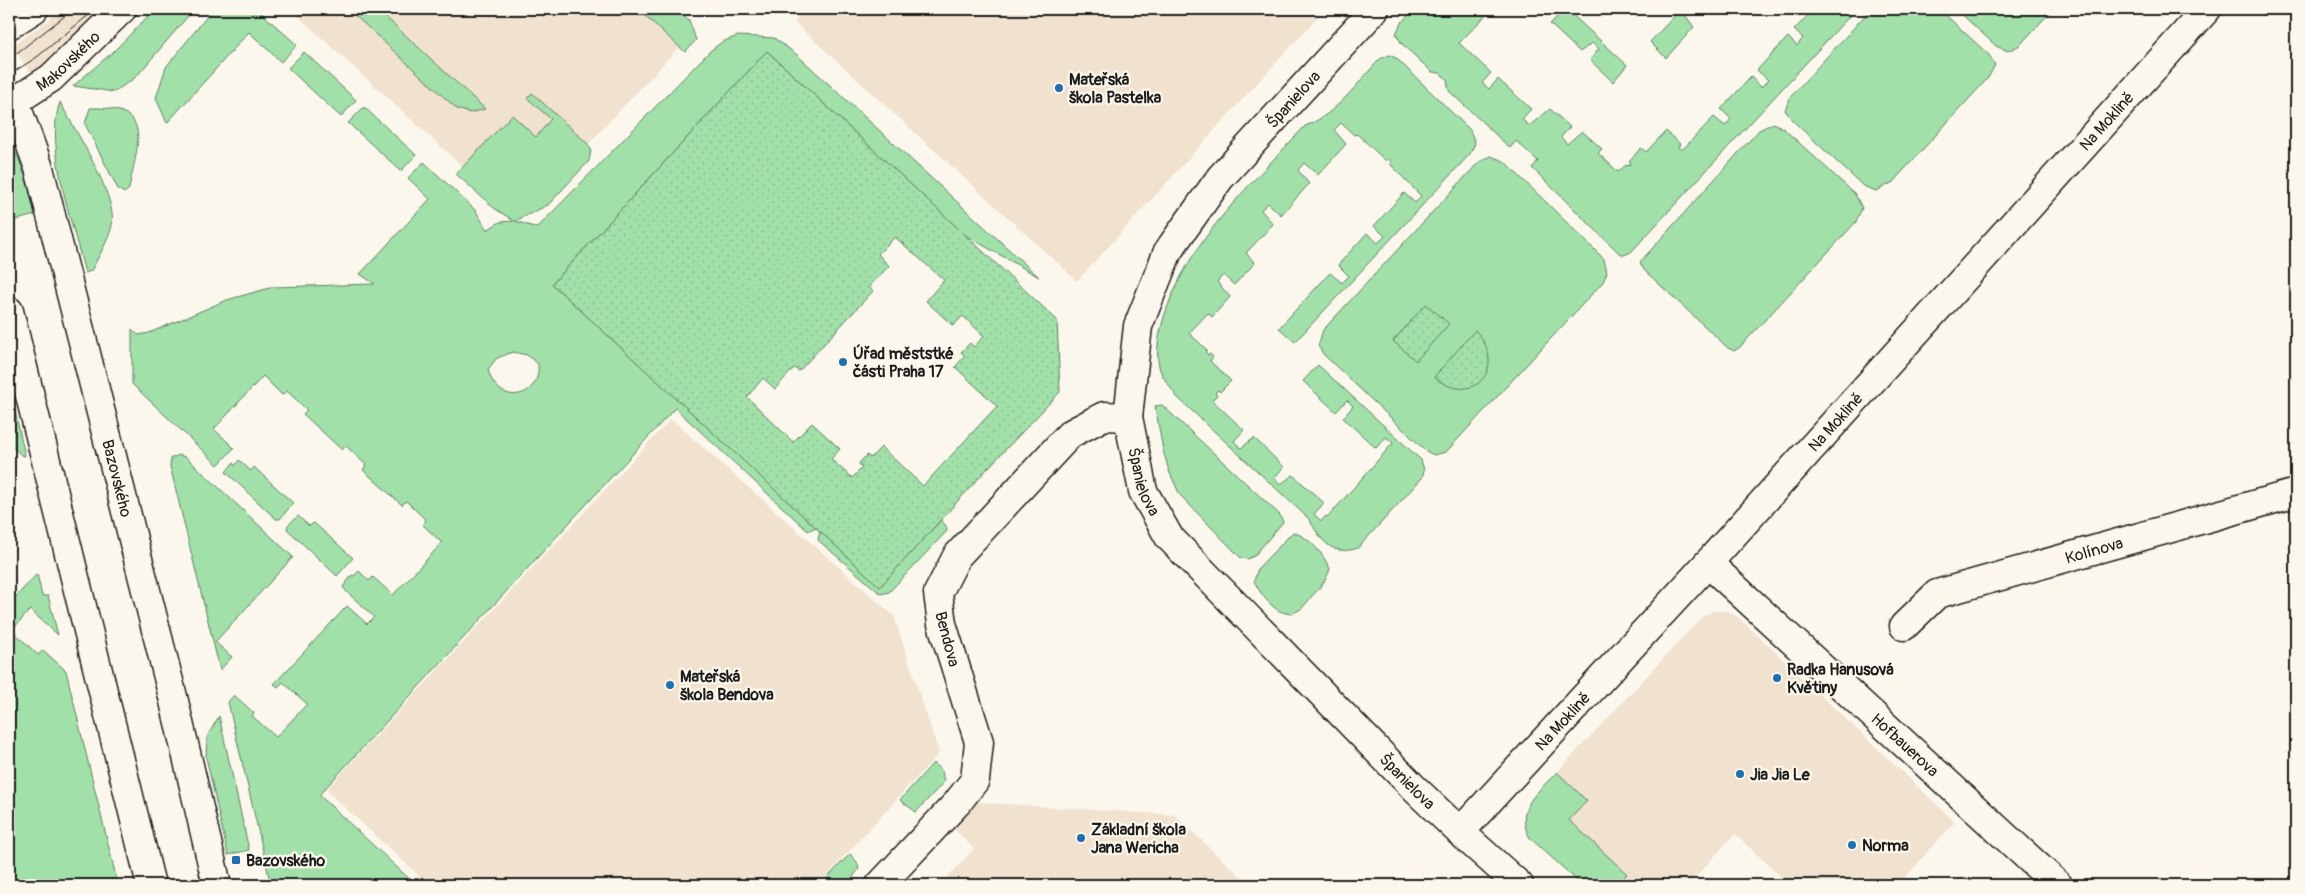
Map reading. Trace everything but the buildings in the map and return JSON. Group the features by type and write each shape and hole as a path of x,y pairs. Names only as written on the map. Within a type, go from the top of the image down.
{"street":[{"path":"9,25 34,9"},
{"name":"Makovského","path":"11,101 51,78 122,9"},
{"name":"Španielova","path":"1375,9 1220,178 1168,251 1138,326 1128,417 1143,492 1169,538 1460,832 1519,885"},
{"name":"Na Moklině","path":"1460,832 1708,563 2207,9"},
{"name":"Bazovského","path":"11,101 44,187 173,696 217,885"},
{"path":"9,311 151,885"},
{"name":"Bendova","path":"880,885 975,780 979,742 942,624 938,593 957,556 1070,434 1104,416 1128,417"},
{"name":"Kolínova","path":"1904,626 1937,594 2296,493"},
{"name":"Hofbauerova","path":"1708,563 2058,885"}],"shaded area":[{"path":"64,9 108,9 63,50 34,72 29,71 14,48 15,44"},
{"path":"290,9 639,9 679,47 541,195 470,173"},
{"name":"Mateřská škola Pastelka","path":"806,9 1325,9 1077,281 794,22"},
{"name":"Mateřská škola Bendova","path":"671,419 894,616 939,753 818,885 429,885 326,790"},
{"path":"1714,611 1728,611 1740,619 1955,822 1898,885 1790,885 1735,834 1688,885 1636,885 1626,876 1618,885 1582,885 1530,838 1525,828 1523,813 1532,799 1703,616"},
{"name":"Základní škola Jana Wericha","path":"974,802 1174,815 1250,885 940,885 974,849 952,827"}],"green space":[{"path":"155,9 194,9 136,77 114,92 73,86 113,52"},
{"path":"213,9 257,9 297,45 281,62 249,32 167,123 156,98 166,67"},
{"path":"348,9 377,9 485,109 470,113 457,109"},
{"path":"638,9 676,9 689,20 696,40 685,52"},
{"path":"1414,9 1492,9 1459,43 1491,73 1482,83 1489,89 1498,79 1531,109 1522,119 1529,126 1550,109 1570,127 1561,137 1567,144 1582,131 1602,149 1598,153 1618,172 1631,163 1629,161 1641,148 1646,152 1666,131 1680,144 1678,147 1682,150 1714,117 1725,126 1731,119 1721,109 1751,77 1761,87 1768,80 1757,70 1788,37 1797,46 1803,38 1794,30 1814,9 1856,9 1631,252 1624,255 1618,252 1532,168 1538,161 1516,141 1510,148 1449,91 1447,79 1440,73 1432,72 1402,44 1396,34 1401,23"},
{"path":"1550,9 1566,9 1627,65 1613,82 1590,60 1599,49 1592,43 1580,52 1550,24 1558,16"},
{"path":"1681,9 1691,9 1685,15 1694,27 1666,58 1650,42"},
{"path":"1871,9 1939,9 1989,55 1995,65 1988,78 1892,183 1876,191 1863,186 1792,120 1785,110 1791,96"},
{"path":"1956,9 2053,9 2020,45 2008,51 1996,46"},
{"path":"738,36 774,38 796,54 1039,277 965,235 767,51 552,284 816,527 808,531 675,408 319,795 416,885 271,885 228,702 234,695 254,713 252,716 276,737 307,704 283,682 278,687 274,684 347,606 367,624 374,617 343,587 352,575 354,576 359,571 369,581 373,577 393,595 442,543 422,524 426,520 406,501 402,505 363,470 366,465 346,446 342,450 303,414 307,410 287,391 282,395 263,376 214,429 234,448 218,465 132,384 132,329 138,335 149,333 227,300 273,287 375,284 360,274 430,199 408,178 424,162 476,211 487,230 500,222 514,221 494,208 456,174 512,115 536,137 551,119 527,98 532,93 588,144 591,150 589,161 548,205 515,221 537,228 710,51 722,42","holes":["513,352 527,355 538,364 537,376 533,385 526,391 518,394 509,394 500,390 493,381 488,369 497,358"]},
{"path":"767,51 1057,320 1060,392 880,587 552,284","holes":["895,237 944,280 926,301 953,326 963,316 984,336 974,347 970,343 961,352 965,356 955,367 997,406 923,486 881,447 871,458 867,455 859,463 862,468 852,478 831,459 840,449 812,423 793,442 747,397 763,378 775,389 794,368 799,371 873,291 869,287 889,266 878,254"]},
{"path":"304,52 356,100 341,117 288,68"},
{"path":"1389,55 1396,58 1470,130 1475,143 1470,154 1295,342 1279,328 1330,273 1342,283 1349,276 1338,265 1367,233 1378,243 1385,236 1374,226 1404,193 1415,203 1421,196 1390,164 1392,162 1388,159 1386,161 1357,134 1354,135 1341,123 1334,130 1346,144 1318,175 1304,163 1298,170 1309,184 1281,215 1268,203 1261,210 1273,224 1246,253 1255,263 1234,285 1223,275 1217,282 1230,297 1212,317 1208,313 1189,333 1207,350 1205,352 1208,355 1210,354 1213,357 1210,361 1231,381 1220,392 1218,390 1215,393 1217,395 1212,400 1244,430 1234,441 1241,448 1254,438 1284,467 1274,478 1281,484 1293,475 1324,503 1314,514 1321,521 1326,516 1328,517 1393,443 1386,437 1376,448 1343,418 1353,406 1347,400 1336,412 1303,381 1318,365 1421,460 1424,470 1422,478 1358,548 1341,550 1328,545 1318,534 1309,519 1176,396 1160,370 1158,346 1165,314 1176,286 1190,261 1225,213 1244,190 1305,126 1316,121 1337,106 1380,59"},
{"path":"60,102 94,163 112,213 111,231 91,271 85,273 62,187 58,163 56,120"},
{"path":"364,107 416,155 401,171 348,123"},
{"path":"90,108 111,109 125,113 133,121 137,131 136,157 129,189 124,193 118,189 85,124"},
{"path":"1774,123 1784,129 1855,194 1862,208 1856,222 1740,347 1734,351 1728,348 1644,270 1640,262 1759,130"},
{"path":"9,140 22,167 35,215 9,222"},
{"path":"1491,156 1504,161 1604,259 1607,272 1603,282 1446,452 1434,455 1426,451 1324,355 1318,346 1323,330 1479,162"},
{"path":"1426,304 1449,324 1416,361 1393,341"},
{"path":"1475,330 1485,344 1489,357 1488,370 1482,379 1473,386 1462,388 1448,386 1434,377"},
{"path":"9,384 25,456 21,455 9,443"},
{"path":"1162,405 1280,515 1283,522 1254,556 1248,559 1241,558 1180,495 1169,471 1163,450 1155,406"},
{"path":"180,455 187,458 293,557 215,642 232,657 220,670 170,466 171,458"},
{"path":"239,460 251,471 254,467 293,503 280,519 276,519 226,472 233,463 235,466"},
{"path":"298,516 309,526 314,523 353,558 337,576 287,529 288,525"},
{"path":"941,520 946,526 947,531 889,592 881,594 818,540 820,531 880,586"},
{"path":"1293,532 1299,534 1315,546 1324,557 1330,569 1327,577 1305,605 1299,610 1290,613 1277,610 1271,605 1254,581 1258,568"},
{"path":"37,574 42,596 48,596 58,635 30,610 12,630 38,655 43,650 66,671 118,885 9,885 9,604"},
{"path":"219,716 249,850 228,855 206,757 207,737"},
{"path":"933,763 942,771 944,782 916,812 900,800"},
{"path":"1557,772 1587,801 1569,820 1627,874 1618,885 1582,885 1530,838 1524,818 1526,810 1536,794"},
{"path":"850,854 857,862 859,869 847,885 820,885"}],"tram line":[{"path":"9,59 74,9"},
{"path":"9,75 37,57 96,9"}],"place":[{"name":"Mateřská škola Pastelka","path":"1059,88"},
{"name":"Úřad měststké části Praha 17","path":"843,362"},
{"name":"Radka Hanusová Květiny","path":"1777,678"},
{"name":"Mateřská škola Bendova","path":"670,685"},
{"name":"Jia Jia Le","path":"1740,774"},
{"name":"Základní škola Jana Wericha","path":"1081,838"},
{"name":"Norma","path":"1852,845"},
{"name":"Bazovského","path":"236,860"}]}
